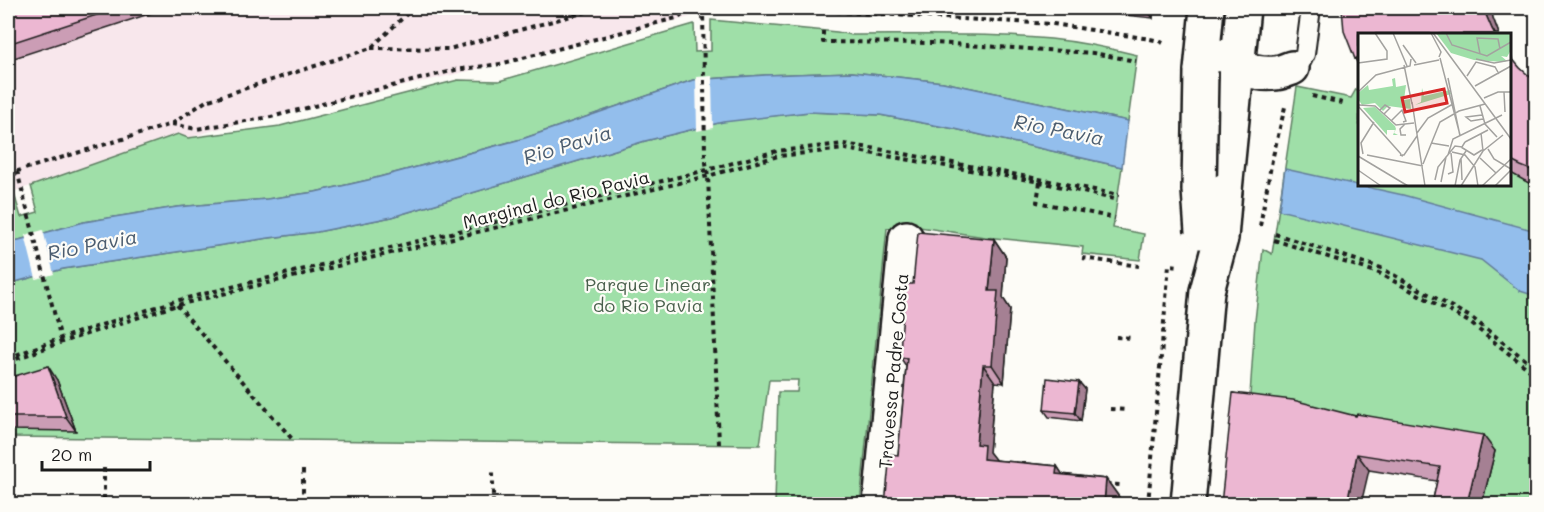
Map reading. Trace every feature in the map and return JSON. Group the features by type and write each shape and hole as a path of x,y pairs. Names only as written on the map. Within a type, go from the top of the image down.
{"main road":[{"path":"1207,8 1201,71 1199,190 1211,235"},
{"path":"1220,8 1216,50 1219,56 1237,71 1273,73 1299,81"},
{"path":"1188,504 1211,235 1237,71 1243,8"},
{"name":"Travessa Padre Costa","path":"880,504 906,238"}],"lane":[{"path":"1299,81 1311,8"}],"path":[{"path":"371,48 413,8"},
{"path":"8,174 172,124 206,101 371,48 449,49 601,8"},
{"path":"172,124 196,129 271,117 454,70 500,64 624,32 680,17 688,8"},
{"path":"703,8 705,156 708,176 719,444"},
{"path":"810,8 840,12 1053,24 1159,40"},
{"path":"823,31 822,42 935,43 1093,53 1136,61"},
{"path":"1299,81 1347,104"},
{"path":"1258,233 1286,99"},
{"name":"Marginal do Rio Pavia","path":"62,340 177,305 708,176 778,156 845,149 1040,182 1119,198 1021,175 843,144 777,151 707,170"},
{"path":"8,360 175,301 707,170"},
{"path":"17,171 62,340"},
{"path":"1040,182 1036,202 1115,218"},
{"path":"1536,368 1472,318 1381,267 1275,237 1379,273 1469,322 1536,375"},
{"path":"1082,258 1139,266"},
{"path":"1148,504 1168,265"},
{"path":"177,305 293,440"},
{"path":"1116,337 1132,338"},
{"path":"1110,409 1126,410"},
{"path":"104,468 104,504"},
{"path":"303,470 303,504"},
{"path":"493,471 493,504"},
{"path":"1103,484 1120,485"}],"shaded area":[{"path":"8,8 719,8 452,75 214,130 8,193"}],"green space":[{"path":"711,20 852,35 1026,37 1126,52 1137,55 1128,121 943,82 852,72 693,80 525,138 368,180 315,192 177,207 84,222 8,243 8,188 12,187 21,217 38,212 31,186 178,134 188,138 280,126 458,80 499,81 694,24 695,52 711,51"},
{"path":"1358,86 1358,186 1511,186 1511,173 1536,187 1536,504 1482,504 1494,451 1249,410 1263,249 1272,254 1297,87 1351,98"},
{"name":"Parque Linear do Rio Pavia","path":"809,112 880,115 955,129 1122,167 1113,228 1144,234 1140,260 1082,254 1083,247 985,237 900,224 899,229 887,228 860,504 775,504 778,392 797,392 798,380 769,380 760,445 8,437 8,284 63,269 317,232 392,217 645,141 726,121"}],"water":[{"name":"Rio Pavia","path":"852,72 943,82 1128,121 1122,167 955,129 880,115 809,112 723,122 645,141 392,217 317,232 63,269 8,284 8,243 84,222 177,207 315,192 368,180 525,138 693,80"},
{"path":"1285,169 1403,195 1536,231 1536,296 1520,291 1481,260 1279,210"}],"pier":[{"path":"712,76 713,128 697,131 696,77"},
{"path":"43,230 54,274 36,279 25,235"}],"building":[{"path":"8,8 118,8 8,44"},
{"path":"1342,8 1483,8 1494,33 1358,33 1358,58 1355,59 1344,31"},
{"path":"1511,57 1536,82 1536,172 1511,161"},
{"path":"918,232 994,239 989,291 998,291 992,365 983,365 976,444 984,445 983,459 1057,466 1056,474 1106,479 1104,504 885,504 890,454 898,455 907,358 900,357 901,336 906,284 913,284"},
{"path":"48,366 66,417 8,417 8,378"},
{"path":"1047,378 1079,382 1075,413 1044,410"},
{"path":"1233,393 1293,400 1356,416 1357,414 1483,435 1467,504 1432,504 1440,467 1357,454 1347,504 1221,504"}]}
